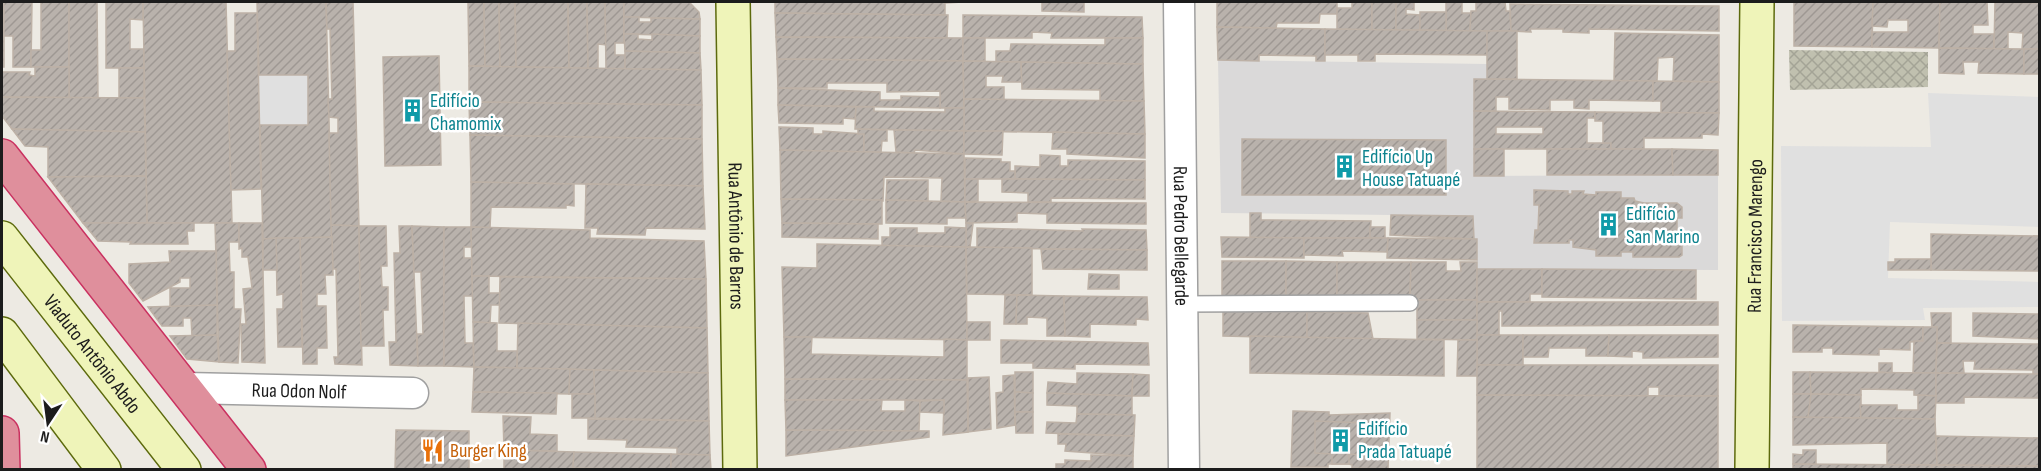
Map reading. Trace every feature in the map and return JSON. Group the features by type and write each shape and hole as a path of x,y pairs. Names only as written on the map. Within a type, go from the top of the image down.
{"highway":[{"path":"2,156 249,470"},
{"path":"2,433 3,470"}],"main road":[{"name":"Rua Antônio de Barros","path":"733,2 740,470"},
{"name":"Rua Francisco Marengo","path":"1752,470 1757,2"},
{"name":"Viaduto Antônio Abdo","path":"2,238 184,470"},
{"path":"2,333 104,470"}],"street":[{"name":"Rua Pedro Bellegarde","path":"1179,2 1184,470"},
{"name":"Rua Odon Nolf","path":"185,388 413,393"}],"lane":[{"path":"1183,304 1410,303"}],"shaded area":[{"path":"257,2 326,2 332,237 263,239"},
{"path":"1789,50 1928,52 1928,87 1790,90"},
{"path":"1218,60 1487,64 1487,79 1474,79 1474,176 1718,175 1718,270 1477,269 1477,239 1474,239 1473,216 1221,213"},
{"path":"1928,93 2039,97 2039,227 1890,222 1888,278 2039,282 2039,307 1923,308 1925,320 1782,321 1781,146 1931,147"}],"building":[{"path":"2,2 4,2 4,67 2,67"},
{"path":"4,2 32,2 31,67 13,67 13,36 4,36"},
{"path":"41,2 69,2 69,67 31,67 31,50 41,50"},
{"path":"69,2 97,2 98,98 69,98"},
{"path":"106,2 143,2 143,20 130,19 130,49 144,49 144,68 106,68"},
{"path":"143,2 226,2 232,223 147,223"},
{"path":"257,2 326,2 332,237 263,239 260,125 308,125 308,75 259,75"},
{"path":"326,2 353,2 359,226 331,225 329,133 338,133 338,118 329,117 328,99 332,99 330,29 327,29"},
{"path":"468,2 484,2 485,66 469,66"},
{"path":"484,2 499,2 500,67 485,66"},
{"path":"499,2 515,2 516,67 500,67"},
{"path":"515,2 568,2 569,68 516,67"},
{"path":"568,2 587,2 588,69 569,68"},
{"path":"587,2 605,2 606,45 598,44 598,69 588,69"},
{"path":"605,2 624,2 624,43 615,43 615,55 625,55 625,69 606,69"},
{"path":"624,2 689,2 699,12 700,19 624,17"},
{"path":"775,2 963,2 945,3 945,15 775,13"},
{"path":"1042,2 1084,2 1084,12 1042,11"},
{"path":"1217,2 1337,2 1337,14 1320,14 1319,23 1277,23 1276,28 1217,27"},
{"path":"1352,2 1372,2 1372,30 1337,29 1337,8 1352,8"},
{"path":"1372,2 1396,2 1396,30 1372,30"},
{"path":"1396,2 1414,2 1414,10 1406,9 1406,14 1420,15 1420,30 1396,30"},
{"path":"1446,2 1462,2 1462,13 1471,13 1470,31 1446,31"},
{"path":"1476,2 1505,2 1506,11 1510,11 1511,31 1470,31 1471,11 1476,11"},
{"path":"1794,2 1873,2 1872,47 1794,46"},
{"path":"1873,2 1940,2 1939,48 1872,47 1872,32 1908,32 1908,20 1888,20 1887,27 1872,26"},
{"path":"1940,2 1987,2 1988,25 1973,25 1973,34 1994,34 1994,49 1939,48"},
{"path":"1995,2 2040,3 2040,49 2022,49 2023,33 2008,32 2008,49 1994,49"},
{"path":"1510,4 1719,6 1719,31 1589,29 1589,33 1563,32 1563,29 1530,29 1531,32 1511,31"},
{"path":"1420,12 1446,12 1446,31 1420,30"},
{"path":"235,13 257,13 261,189 231,190 227,51 235,51"},
{"path":"775,13 948,15 947,38 776,37"},
{"path":"963,15 1142,17 1143,38 1051,38 1052,33 1032,32 1032,38 963,38"},
{"path":"624,17 639,17 639,22 651,22 651,18 700,19 700,36 624,34"},
{"path":"1217,27 1325,29 1325,61 1316,61 1316,56 1259,55 1259,61 1218,60"},
{"path":"1325,29 1487,31 1487,55 1375,54 1375,61 1358,61 1358,55 1325,55"},
{"path":"1487,31 1517,31 1517,79 1487,79"},
{"path":"1615,33 1719,35 1719,82 1673,81 1674,57 1658,58 1657,81 1614,81"},
{"path":"624,34 638,34 638,39 652,40 652,34 700,36 700,53 625,51"},
{"path":"776,37 963,38 963,61 777,59"},
{"path":"963,38 985,38 985,61 963,61"},
{"path":"1105,38 1143,38 1143,64 996,62 996,51 1010,51 1011,44 1105,45"},
{"path":"1939,48 2024,49 2024,74 1978,73 1979,62 1963,62 1964,74 1939,73"},
{"path":"2024,49 2040,49 2040,74 2024,74"},
{"path":"625,51 700,53 701,70 625,69"},
{"name":"Edifício Chamomix","path":"439,56 441,165 385,166 383,57"},
{"path":"777,59 963,61 964,108 940,108 940,91 887,92 887,83 827,83 827,88 778,88"},
{"path":"963,61 1021,62 1022,82 1002,82 1003,76 986,76 986,87 1004,87 1004,100 964,99"},
{"path":"1021,62 1143,64 1144,101 1100,101 1100,90 1022,89"},
{"path":"469,66 701,70 702,105 469,102"},
{"path":"35,67 69,67 69,98 2,97 2,72 30,72 29,75 35,76"},
{"path":"119,68 144,68 144,98 119,98"},
{"path":"1474,79 1653,81 1653,101 1589,100 1589,109 1574,108 1574,100 1550,100 1550,110 1509,109 1509,97 1496,97 1496,111 1474,111"},
{"path":"1653,81 1719,82 1719,113 1661,113 1661,101 1653,101"},
{"path":"778,88 880,92 880,100 901,100 901,96 940,97 940,108 778,105"},
{"path":"2,97 144,98 145,132 12,129 2,116"},
{"path":"964,99 1144,101 1145,134 964,131"},
{"path":"469,102 702,105 702,139 470,135"},
{"path":"778,105 856,107 855,119 843,118 843,124 779,123"},
{"path":"856,107 874,107 874,111 945,112 945,108 964,108 964,131 855,129"},
{"path":"1474,111 1595,112 1595,118 1587,118 1587,143 1611,143 1611,149 1474,149","holes":["1496,127 1543,127 1543,134 1496,134"]},
{"path":"1595,112 1719,113 1718,135 1702,134 1702,138 1644,138 1644,149 1611,149 1611,143 1603,143 1603,121 1595,121"},
{"path":"779,127 813,128 813,134 823,134 823,131 864,134 864,152 780,150"},
{"path":"12,129 145,132 146,176 48,177 48,147 25,146"},
{"path":"858,129 887,130 887,141 882,141 881,152 864,152 864,134 858,134"},
{"path":"894,130 964,131 964,154 915,150 914,153 896,152"},
{"path":"964,131 1003,131 1002,155 964,154"},
{"path":"1053,132 1145,134 1145,158 1067,154 1067,149 1052,149"},
{"path":"470,135 702,139 703,186 471,182"},
{"name":"Edifício Up House Tatuapé","path":"1242,139 1446,140 1446,195 1242,195"},
{"path":"1474,149 1504,149 1504,176 1474,176"},
{"path":"1547,149 1672,149 1673,175 1547,175"},
{"path":"1672,149 1718,150 1718,175 1673,175"},
{"path":"780,150 964,154 965,202 941,201 942,178 884,177 883,201 781,199"},
{"path":"1040,155 1060,156 1060,166 1068,166 1068,160 1145,161 1145,180 1015,179 1015,166 1040,167"},
{"path":"965,158 1001,159 1001,162 1010,162 1010,171 1015,171 1015,179 965,179"},
{"path":"146,176 147,223 83,223 48,177"},
{"path":"965,179 978,179 978,201 965,202"},
{"path":"1002,179 1145,180 1145,199 1051,198 1051,202 1028,202 1028,193 1002,192"},
{"path":"887,180 928,180 928,201 886,200"},
{"path":"471,182 574,184 574,206 566,205 566,208 491,207 490,228 471,227"},
{"path":"586,184 703,186 705,229 646,228 645,235 597,234 598,228 585,228"},
{"name":"Edifício San Marino","path":"1534,190 1568,191 1568,194 1572,194 1572,191 1584,191 1583,194 1596,195 1596,192 1621,192 1621,198 1634,198 1635,201 1644,203 1677,203 1682,207 1682,218 1677,218 1677,242 1682,243 1682,255 1679,257 1633,257 1633,252 1621,252 1621,256 1596,256 1596,250 1573,247 1573,240 1569,240 1569,243 1534,243 1535,230 1538,230 1539,205 1534,205"},
{"path":"781,199 882,200 882,224 782,223"},
{"path":"886,200 965,202 966,218 947,218 947,224 886,223"},
{"path":"965,202 1146,203 1146,224 1047,223 1047,214 1017,213 1017,222 966,223"},
{"path":"1250,213 1261,213 1261,220 1371,221 1370,238 1250,238"},
{"path":"1391,215 1473,216 1474,239 1390,235"},
{"path":"83,223 194,223 194,231 187,231 188,244 130,244 131,242 98,241"},
{"path":"215,223 239,223 239,242 229,242 230,272 234,272 234,309 241,309 238,363 219,362"},
{"path":"239,223 262,223 265,363 242,362 241,324 246,324 243,289 252,288 248,257 242,257 242,248 239,249"},
{"path":"782,223 878,224 878,239 782,237"},
{"path":"966,223 973,224 970,247 966,247"},
{"path":"331,225 359,226 362,365 335,364 334,357 338,357 336,269 333,269"},
{"path":"359,226 386,226 387,266 381,266 382,287 388,287 388,310 383,310 384,346 361,346"},
{"path":"399,226 412,226 418,366 390,365 389,342 396,342 394,253 400,253"},
{"path":"412,226 444,227 444,366 418,366 417,334 423,334 421,272 414,272"},
{"path":"444,227 471,227 472,247 464,247 464,258 472,258 473,296 464,296 465,343 473,343 474,367 444,366"},
{"path":"471,227 590,230 590,238 704,241 706,279 472,276"},
{"path":"945,227 966,228 966,247 882,246 882,237 890,237 890,228 917,228 917,233 945,233"},
{"path":"1370,227 1385,227 1385,238 1370,238"},
{"path":"977,228 1146,230 1147,250 977,248"},
{"path":"1931,234 2040,236 2040,271 1931,270"},
{"path":"332,237 333,275 325,275 326,294 317,294 317,306 326,306 327,348 317,348 317,364 303,364 300,238"},
{"path":"1221,237 1304,238 1304,258 1222,257"},
{"path":"276,238 300,238 302,347 278,347 277,309 283,309 283,294 277,295"},
{"path":"276,238 277,270 263,270 263,239"},
{"path":"1304,238 1388,238 1387,252 1342,251 1343,256 1304,255"},
{"path":"1388,238 1477,239 1477,260 1387,258"},
{"path":"817,244 966,247 967,340 784,337 782,267 817,268"},
{"path":"966,247 1032,248 1032,295 967,294"},
{"path":"1041,249 1147,250 1147,270 1043,269"},
{"path":"169,251 216,251 217,305 170,307 170,288 190,288 190,278 180,278 180,282 143,301 129,283 129,264 170,262"},
{"path":"1895,259 1931,259 1931,270 1888,270 1888,262 1895,262"},
{"path":"1222,261 1286,261 1286,297 1222,296"},
{"path":"1286,261 1337,262 1337,297 1286,297"},
{"path":"1337,262 1411,262 1410,297 1337,297"},
{"path":"1411,262 1446,262 1446,271 1461,271 1460,262 1477,262 1477,300 1417,300 1417,297 1410,297"},
{"path":"1477,269 1542,269 1542,294 1530,294 1530,302 1477,302"},
{"path":"1542,269 1696,270 1696,299 1542,297"},
{"path":"1089,274 1119,275 1119,289 1088,289"},
{"path":"472,276 489,276 489,293 500,293 500,305 491,305 490,323 473,322"},
{"path":"500,277 706,279 707,328 499,323"},
{"path":"1005,295 1017,295 1016,324 1004,324"},
{"path":"1017,295 1064,296 1065,336 1047,336 1047,318 1027,317 1027,324 1016,324"},
{"path":"1064,296 1147,297 1148,320 1136,319 1136,325 1090,324 1090,337 1065,336"},
{"path":"1417,300 1477,300 1477,320 1417,320"},
{"path":"1477,302 1718,302 1718,325 1502,326 1502,311 1499,311 1499,335 1477,335"},
{"path":"217,305 217,335 192,336 191,318 183,318 183,326 162,326 148,307"},
{"path":"1223,312 1307,312 1307,338 1223,336"},
{"path":"1307,312 1368,313 1373,339 1307,338"},
{"path":"1931,313 1951,313 1951,343 1937,343 1937,327 1932,327"},
{"path":"1973,313 2040,314 2040,339 1973,336"},
{"path":"1417,320 1477,320 1477,340 1417,339"},
{"path":"473,322 497,323 497,351 517,351 517,368 474,367"},
{"path":"967,322 990,322 990,340 967,340"},
{"path":"518,323 707,328 708,373 517,368"},
{"path":"1793,325 1923,327 1923,341 1910,342 1910,350 1879,349 1879,355 1833,354 1833,348 1822,348 1822,352 1793,352"},
{"path":"1923,327 1937,327 1936,373 1913,373 1914,341 1923,341"},
{"path":"217,335 219,362 187,359 170,336"},
{"path":"1477,335 1523,335 1523,365 1477,365"},
{"path":"1523,335 1609,335 1608,356 1586,356 1586,348 1549,348 1548,357 1523,357"},
{"path":"1609,335 1718,335 1718,357 1643,358 1643,352 1632,351 1632,357 1608,356"},
{"path":"1250,336 1444,340 1444,376 1250,373"},
{"path":"784,337 812,337 811,354 944,357 944,339 967,340 967,380 785,379"},
{"path":"1001,340 1148,343 1149,365 1075,364 1075,369 1033,368 1033,363 1001,363"},
{"path":"1458,340 1477,340 1477,376 1457,376"},
{"path":"1937,343 2040,344 2040,374 2033,374 2033,370 1974,369 1975,361 1963,361 1964,373 1936,373"},
{"path":"1879,363 1892,363 1892,373 1879,372"},
{"path":"1477,365 1718,365 1718,396 1659,396 1659,387 1648,387 1648,396 1477,395"},
{"path":"474,367 570,369 569,394 473,392"},
{"path":"570,369 594,370 595,394 569,394"},
{"path":"594,370 708,373 709,421 595,418"},
{"path":"1015,372 1033,372 1033,393 1015,392"},
{"path":"1793,372 1810,372 1811,394 1793,394"},
{"path":"1810,372 1936,373 1936,396 1914,395 1914,390 1861,389 1861,395 1811,394"},
{"path":"1077,373 1133,374 1132,396 1047,393 1048,382 1077,384"},
{"path":"1936,373 2040,374 2040,398 1964,397 1964,403 1936,403"},
{"path":"1133,374 1149,375 1149,396 1132,396"},
{"path":"1014,375 1015,425 997,428 996,393 1003,392 1003,376"},
{"path":"989,377 991,429 968,432 968,378"},
{"path":"785,379 967,380 968,432 943,435 944,400 785,400"},
{"path":"473,392 557,393 556,414 472,412"},
{"path":"1015,392 1033,393 1033,412 1015,412"},
{"path":"1047,393 1132,396 1132,415 1077,414 1077,406 1047,405"},
{"path":"572,394 595,394 595,418 572,418"},
{"path":"1793,394 1811,394 1808,418 1793,417"},
{"path":"1811,394 1861,395 1861,418 1808,418"},
{"path":"1477,395 1718,396 1718,470 1477,470"},
{"path":"1918,395 1936,396 1935,419 1861,418 1860,405 1897,405 1897,410 1918,410"},
{"path":"785,400 882,400 881,411 905,411 905,400 920,401 919,431 786,430"},
{"path":"944,400 944,413 920,412 920,401"},
{"name":"Edifício Prada Tatuapé","path":"1293,411 1329,412 1329,415 1390,413 1388,469 1352,468 1349,464 1328,464 1328,467 1291,467"},
{"path":"1015,412 1033,412 1033,433 1016,433"},
{"path":"1077,414 1135,415 1134,436 1046,433 1047,422 1076,423"},
{"path":"503,416 531,417 530,434 557,435 557,451 504,450"},
{"path":"1793,417 1935,419 1937,465 1887,465 1887,443 1793,445"},
{"path":"588,419 709,421 710,455 677,454 677,448 626,447 627,440 588,439"},
{"path":"1315,421 1366,423 1364,455 1349,454 1349,464 1332,464 1332,454 1315,453"},
{"name":"Burger King","path":"396,430 469,431 469,470 395,470"},
{"path":"786,430 929,431 929,437 786,456"},
{"path":"1058,434 1134,436 1133,456 1065,451 1066,444 1058,444"},
{"path":"1936,436 2040,438 2040,466 1937,465"},
{"path":"504,450 574,452 573,470 504,470"},
{"path":"1803,450 1816,450 1816,465 1793,464 1793,454 1803,455"},
{"path":"574,452 671,454 671,470 573,468"},
{"path":"671,454 710,455 711,470 671,470"},
{"path":"1091,455 1133,456 1133,470 1056,470 1056,464 1065,464 1065,460 1091,461"},
{"path":"1793,464 1932,465 1932,470 1793,470"},
{"path":"1932,465 2040,466 2040,470 1932,470"}],"place":[{"name":"Edifício Chamomix","path":"412,111"},
{"name":"Edifício Up House Tatuapé","path":"1344,167"},
{"name":"Edifício San Marino","path":"1608,224"},
{"name":"Edifício Prada Tatuapé","path":"1340,440"},
{"name":"Burger King","path":"432,450"}]}
